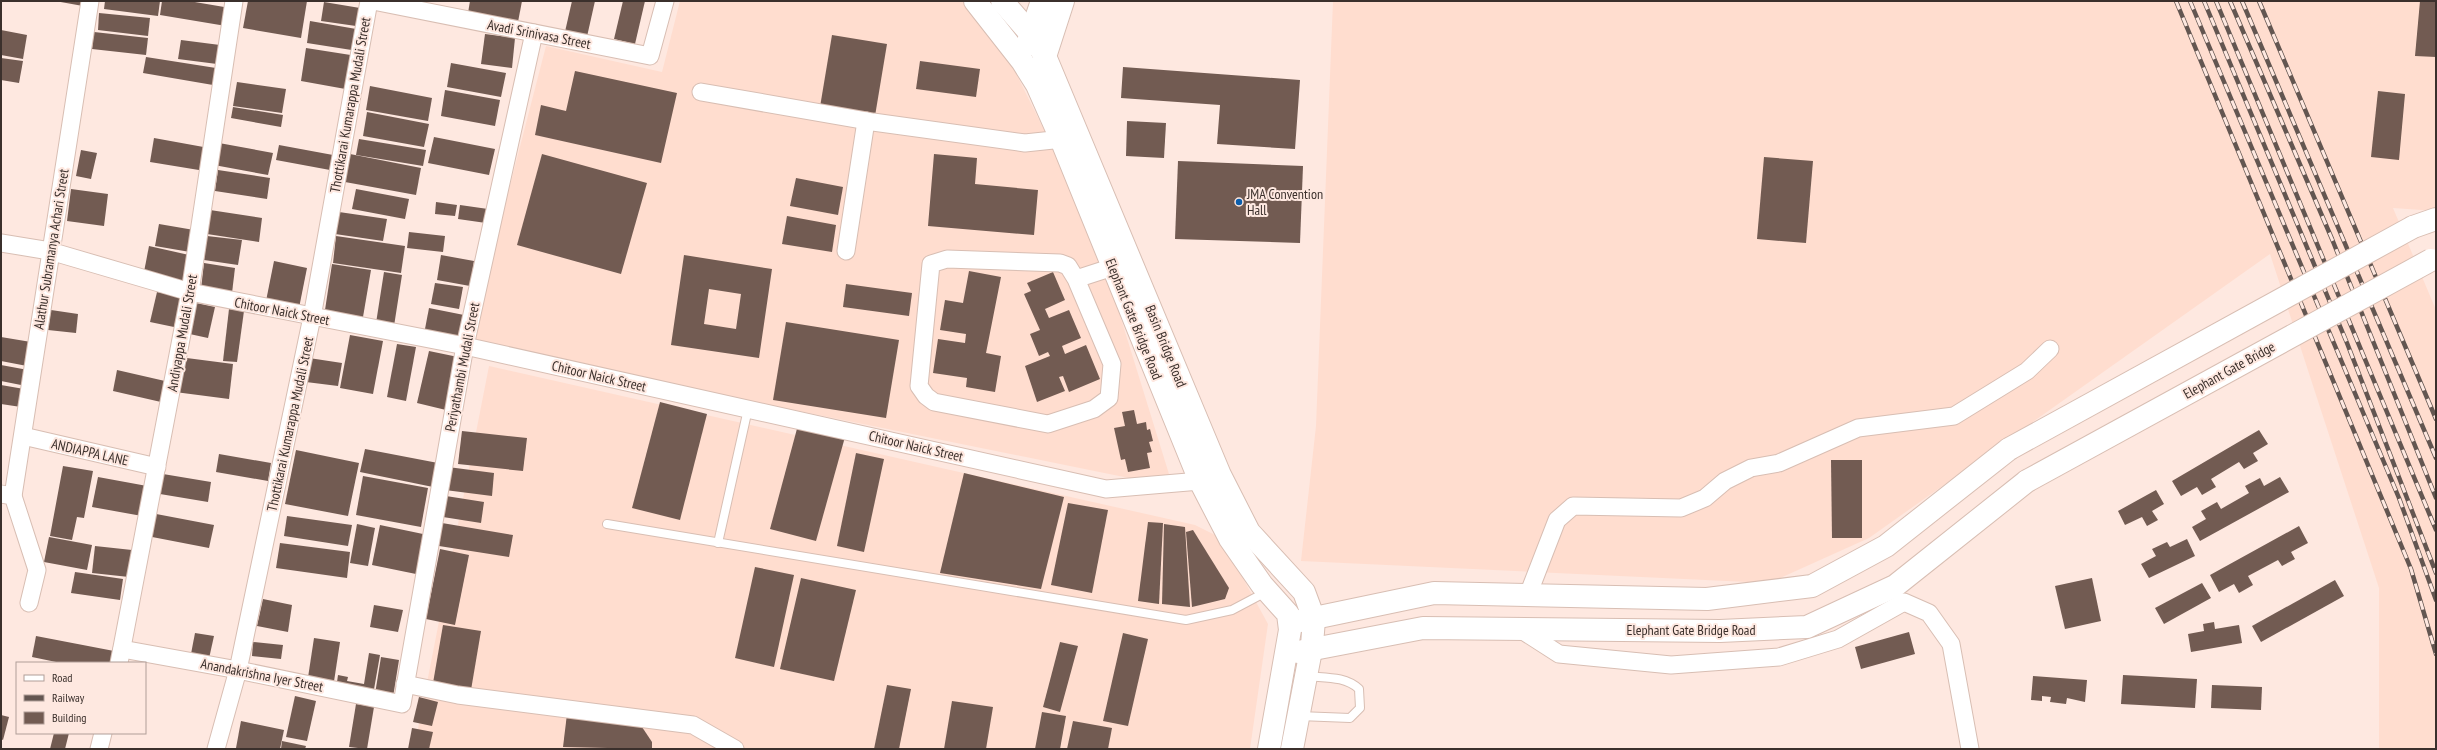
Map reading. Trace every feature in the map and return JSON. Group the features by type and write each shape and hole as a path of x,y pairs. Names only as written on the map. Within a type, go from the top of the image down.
{"main road":[{"name":"Elephant Gate Bridge Road","path":"975,1 1022,61 1071,138 1113,267 1200,481 1230,539 1268,591 1288,614 1290,624"},
{"name":"Basin Bridge Road","path":"1002,1 1030,32 1045,56 1071,138 1220,475 1249,532 1304,592 1314,619"},
{"path":"1022,61 1030,32 1042,1"},
{"path":"1037,85 1063,1"},
{"path":"1269,749 1290,624 1434,593 1707,599 1812,586 1886,546 2009,449 2413,227 2436,219"},
{"name":"Elephant Gate Bridge","path":"2027,481 2433,259"},
{"name":"Elephant Gate Bridge Road","path":"1284,655 1308,664 1362,640 1423,628 1720,631 1807,627 1895,586 2027,481"},
{"path":"1292,749 1308,664 1314,619"}],"street":[{"name":"Alathur Subramanya Achari Street","path":"7,495 23,436 50,251 90,1"},
{"name":"Andiyappa Mudali Street","path":"120,656 190,292 234,1"},
{"name":"Thottikarai Kumarappa Mudali Street","path":"216,749 238,670 312,317 369,1"},
{"name":"Avadi Srinivasa Street","path":"373,1 650,56 665,1"},
{"name":"Periyathambi Mudali Street","path":"402,704 464,346 534,33"},
{"path":"701,92 866,121 1025,143 1071,138"},
{"path":"846,251 866,121"},
{"name":"Chitoor Naick Street","path":"1,243 50,251 190,292 464,346 1106,488 1200,481"},
{"path":"947,259 1060,264 1068,266 1076,279 1112,364 1109,398 1094,409 1048,424 934,402 926,396 919,386 931,264 947,259"},
{"path":"1076,279 1113,267"},
{"path":"1528,595 1557,520 1573,506 1681,508 1705,498 1725,481 1752,468 1779,463 1858,428 1954,416 2027,371 2050,349"},
{"name":"ANDIAPPA LANE","path":"23,436 157,467"},
{"path":"7,495 37,570 29,603"},
{"path":"1520,629 1559,654 1671,665 1771,658 1838,639 1904,602 1928,613 1951,644 1970,749"},
{"name":"Anandakrishna Iyer Street","path":"120,656 238,670 402,704"},
{"path":"405,684 458,695 693,725 735,749"},
{"path":"99,749 102,734"}],"lane":[{"path":"718,543 748,409"},
{"path":"607,524 1186,620 1232,610 1268,591"},
{"path":"1297,716 1350,718 1360,708 1359,689 1354,684 1335,678 1308,664"}],"shaded area":[{"path":"680,1 974,1 998,37 1055,152 1118,309 1173,487 469,344 546,46 662,72"},
{"path":"1333,1 2436,1 2436,211 2393,208 2436,310 2436,749 2379,749 2379,588 2270,254 1869,538 1769,583 1301,561 1316,426"},
{"path":"489,366 1195,525 1221,538 1268,624 1250,749 414,749"}],"building":[{"path":"55,1 84,1 83,6"},
{"path":"105,1 160,1 158,16 104,9"},
{"path":"162,1 189,1 230,8 226,26 160,15"},
{"path":"248,1 307,1 301,38 243,28"},
{"path":"470,1 522,1 518,22 468,13"},
{"path":"572,1 595,1 586,41 564,36"},
{"path":"623,1 645,1 635,44 614,39"},
{"path":"2420,1 2436,1 2436,57 2415,56"},
{"path":"324,2 366,9 363,27 321,21"},
{"path":"99,13 150,18 148,36 98,30"},
{"path":"310,21 362,30 358,51 307,43"},
{"path":"1,30 27,35 23,59 1,55"},
{"path":"94,32 148,38 146,55 92,49"},
{"path":"485,34 515,38 512,68 481,64"},
{"path":"832,35 887,44 875,116 820,107"},
{"path":"181,40 220,45 217,64 178,59"},
{"path":"306,48 357,56 351,90 301,81"},
{"path":"146,57 216,68 213,85 143,73"},
{"path":"1,58 23,61 19,83 1,80"},
{"path":"920,61 980,69 976,97 916,89"},
{"path":"451,63 506,73 501,97 447,87"},
{"path":"1123,67 1300,80 1295,149 1217,144 1220,105 1121,98"},
{"path":"575,71 677,93 661,163 535,135 541,105 566,111"},
{"path":"237,82 286,89 282,113 233,106"},
{"path":"370,86 432,98 428,121 366,110"},
{"path":"445,90 500,100 495,126 441,116"},
{"path":"2378,91 2405,94 2399,160 2371,157"},
{"path":"233,107 283,115 281,127 231,118"},
{"path":"367,112 429,124 424,147 363,136"},
{"path":"1127,121 1166,123 1164,158 1126,156"},
{"path":"434,137 495,149 489,175 428,163"},
{"path":"154,138 209,148 205,171 150,162"},
{"path":"359,139 426,150 423,166 356,155"},
{"path":"219,143 273,153 268,175 214,165"},
{"path":"279,145 333,155 330,170 276,160"},
{"path":"81,150 97,153 91,179 76,176"},
{"path":"350,154 421,168 416,195 345,182"},
{"path":"542,154 647,183 621,274 517,245"},
{"path":"934,154 977,158 975,184 1038,190 1034,235 928,226"},
{"path":"1764,157 1813,161 1806,243 1757,239"},
{"name":"JMA Convention Hall","path":"1178,161 1303,166 1300,243 1175,239"},
{"path":"218,170 270,178 267,199 215,191"},
{"path":"796,178 843,187 838,215 790,206"},
{"path":"71,189 108,194 104,226 67,221"},
{"path":"356,189 409,199 405,219 352,209"},
{"path":"436,202 457,205 455,216 435,214"},
{"path":"460,205 488,209 486,223 458,219"},
{"path":"210,210 262,218 259,242 207,234"},
{"path":"339,212 387,219 383,241 335,234"},
{"path":"787,216 836,225 832,252 782,244"},
{"path":"159,224 194,230 190,252 155,246"},
{"path":"409,232 445,236 443,252 407,248"},
{"path":"207,236 242,240 238,265 204,260"},
{"path":"336,236 405,246 401,273 333,263"},
{"path":"149,246 189,255 183,281 144,272"},
{"path":"441,255 474,261 470,286 437,280"},
{"path":"684,255 772,269 759,358 671,345","holes":["709,289 741,294 736,329 704,324"]},
{"path":"274,261 307,268 299,308 266,301"},
{"path":"204,263 235,268 232,293 201,289"},
{"path":"332,264 371,270 363,317 325,310"},
{"path":"969,271 1001,277 986,353 1001,356 995,392 966,387 967,378 933,373 938,339 965,343 966,334 940,330 945,300 963,303"},
{"path":"384,272 402,275 394,326 376,323"},
{"path":"1053,272 1065,300 1045,309 1049,318 1069,310 1081,338 1062,346 1065,354 1086,345 1100,379 1069,392 1063,376 1059,377 1065,391 1037,402 1025,366 1050,356 1048,352 1039,356 1030,334 1040,330 1024,294 1031,291 1027,283"},
{"path":"435,283 463,287 459,309 431,304"},
{"path":"846,284 912,293 909,316 843,307"},
{"path":"157,292 181,297 174,327 150,322"},
{"path":"191,302 215,307 208,338 185,333"},
{"path":"429,308 464,315 459,340 424,334"},
{"path":"229,309 244,311 237,362 223,361"},
{"path":"51,310 78,314 76,333 48,330"},
{"path":"786,322 899,340 886,418 773,400"},
{"path":"350,335 383,341 373,394 340,388"},
{"path":"1,337 31,342 27,366 1,361"},
{"path":"397,344 416,347 406,401 387,397"},
{"path":"429,351 458,357 446,410 417,403"},
{"path":"179,357 233,364 229,399 175,392"},
{"path":"309,358 342,363 338,386 306,382"},
{"path":"1,365 28,370 26,386 1,381"},
{"path":"117,370 165,381 161,402 113,391"},
{"path":"1,385 24,389 21,407 1,404"},
{"path":"660,402 707,414 680,520 632,508"},
{"path":"1134,410 1137,424 1146,422 1147,430 1150,429 1153,441 1149,442 1152,452 1147,453 1150,468 1128,472 1125,459 1121,460 1114,428 1125,426 1122,412"},
{"path":"798,425 845,437 816,541 770,529"},
{"path":"2259,430 2268,444 2253,453 2258,461 2244,469 2239,462 2211,479 2216,487 2202,495 2197,487 2181,496 2172,481"},
{"path":"462,431 527,438 523,471 458,464"},
{"path":"365,449 438,463 433,487 360,472"},
{"path":"296,450 359,463 348,516 285,504"},
{"path":"856,453 884,459 864,552 837,546"},
{"path":"219,454 271,463 268,481 216,472"},
{"path":"1831,460 1862,460 1862,538 1832,538"},
{"path":"63,466 93,471 84,518 77,517 72,540 50,536"},
{"path":"448,467 494,473 492,496 445,490"},
{"path":"157,473 211,482 208,502 154,493"},
{"path":"964,473 1064,497 1041,589 940,573"},
{"path":"363,476 428,488 421,527 356,515"},
{"path":"98,477 147,486 142,516 92,507"},
{"path":"2280,477 2289,492 2200,541 2192,527 2206,519 2201,511 2217,502 2221,509 2249,493 2245,486 2260,478 2264,486"},
{"path":"2156,490 2164,504 2152,511 2158,520 2147,526 2142,517 2125,525 2118,511"},
{"path":"446,496 484,502 481,523 443,517"},
{"path":"1068,503 1108,510 1092,593 1051,585"},
{"path":"151,513 214,525 209,548 147,536"},
{"path":"287,516 352,525 348,546 284,536"},
{"path":"1148,522 1163,523 1159,604 1138,601"},
{"path":"442,523 513,535 509,557 439,546"},
{"path":"357,524 375,528 368,566 350,563"},
{"path":"1164,524 1185,527 1190,607 1162,604"},
{"path":"380,525 423,534 416,574 372,565"},
{"path":"2299,526 2308,543 2291,552 2295,559 2282,566 2278,560 2248,576 2253,585 2239,593 2234,584 2219,592 2210,575"},
{"path":"1193,530 1229,588 1225,599 1192,607 1186,532"},
{"path":"49,537 92,545 87,570 44,562"},
{"path":"2187,539 2195,556 2149,578 2141,564 2156,556 2152,549 2167,542 2170,547"},
{"path":"280,543 350,552 347,578 276,568"},
{"path":"95,546 132,550 129,577 92,573"},
{"path":"440,549 469,555 455,625 426,619"},
{"path":"755,567 794,575 774,667 735,658"},
{"path":"75,572 123,579 120,600 71,593"},
{"path":"801,578 856,590 834,681 780,669"},
{"path":"2092,578 2101,621 2065,629 2055,586"},
{"path":"2335,580 2344,596 2261,642 2252,626"},
{"path":"2202,583 2211,598 2164,624 2155,608"},
{"path":"263,599 292,605 288,632 257,626"},
{"path":"374,605 403,610 398,632 370,627"},
{"path":"2214,622 2215,629 2239,625 2242,643 2191,652 2188,634 2204,631 2203,624"},
{"path":"443,625 481,631 471,690 433,683"},
{"path":"1909,632 1915,654 1861,669 1855,647"},
{"path":"195,633 214,636 208,663 190,659"},
{"path":"1123,633 1148,639 1128,726 1103,721"},
{"path":"36,636 114,651 112,662 56,662 32,657"},
{"path":"314,638 340,642 333,688 307,684"},
{"path":"253,642 283,645 281,659 252,656"},
{"path":"1060,642 1078,646 1060,712 1043,707"},
{"path":"369,653 380,655 373,695 336,689 338,675 348,677 347,681 364,684"},
{"path":"381,657 399,660 393,697 375,694"},
{"path":"2123,675 2197,679 2195,708 2121,704"},
{"path":"2033,676 2087,680 2085,702 2067,698 2066,704 2050,702 2051,697 2042,696 2042,701 2031,700"},
{"path":"887,685 911,689 899,749 874,749"},
{"path":"2212,685 2262,687 2261,710 2211,708"},
{"path":"295,696 316,701 307,741 286,737"},
{"path":"419,697 438,702 432,726 413,722"},
{"path":"952,701 993,707 986,749 944,749"},
{"path":"356,704 374,707 367,749 349,747"},
{"path":"1042,712 1066,716 1060,749 1035,749"},
{"path":"567,714 642,727 652,742 652,749 563,747"},
{"path":"1,715 9,717 3,740 1,739"},
{"path":"241,721 284,730 280,749 236,748"},
{"path":"1073,721 1112,728 1108,749 1067,749"},
{"path":"412,728 433,732 429,749 408,749"},
{"path":"54,734 69,734 65,749 50,749"},
{"path":"282,741 306,746 305,749 281,749"}],"railway":[{"path":"2176,1 2411,569 2436,654"},
{"path":"2190,1 2399,498 2436,600"},
{"path":"2204,1 2347,343 2436,573"},
{"path":"2216,1 2436,530"},
{"path":"2230,1 2332,239 2436,498"},
{"path":"2242,1 2436,458"},
{"path":"2259,1 2436,419"}],"place":[{"name":"JMA Convention Hall","path":"1239,202"}]}
